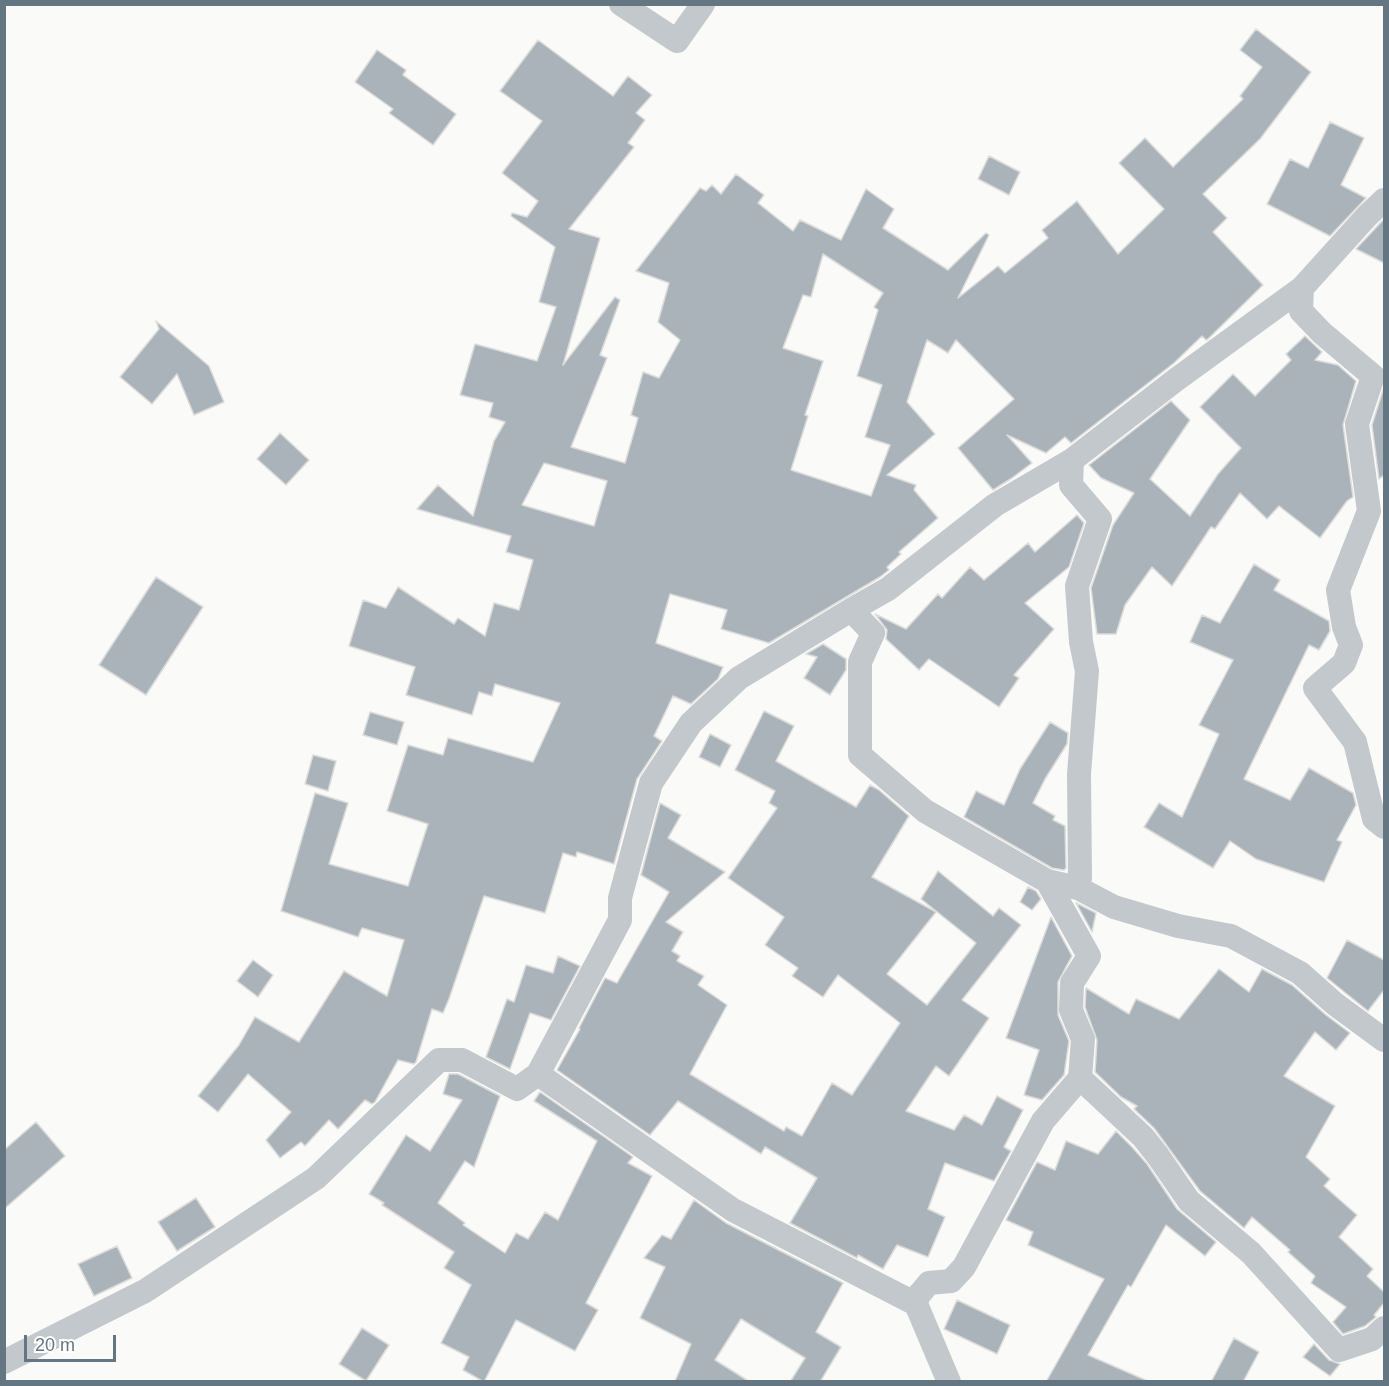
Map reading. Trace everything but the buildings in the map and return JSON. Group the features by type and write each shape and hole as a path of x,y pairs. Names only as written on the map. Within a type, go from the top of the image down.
{"street":[{"path":"621,4 677,40 703,4"},
{"path":"4,1362 145,1291 316,1178 439,1060 462,1060 517,1089 538,1074 621,920 620,898 651,783 691,723 739,678 888,589 995,505 1072,460 1302,288 1384,200"},
{"path":"1302,288 1301,311 1322,333 1373,376 1357,424 1369,511 1338,590 1344,627 1352,645 1344,663 1315,688 1355,742 1374,819 1384,827"},
{"path":"1072,460 1071,485 1100,519 1077,586 1081,642 1087,672 1078,774 1078,888"},
{"path":"851,610 873,633 860,662 860,754 925,811 1047,881 1078,888 1114,907 1178,926 1231,936 1300,973 1335,1004 1384,1040"},
{"path":"915,1304 928,1283 951,1281 964,1267 1043,1121 1080,1078 1083,1039 1071,1010 1072,983 1089,956 1047,881"},
{"path":"538,1074 733,1210 915,1304 949,1382"},
{"path":"1080,1078 1143,1137 1189,1201 1251,1253 1339,1350 1372,1339 1384,1328"}]}
